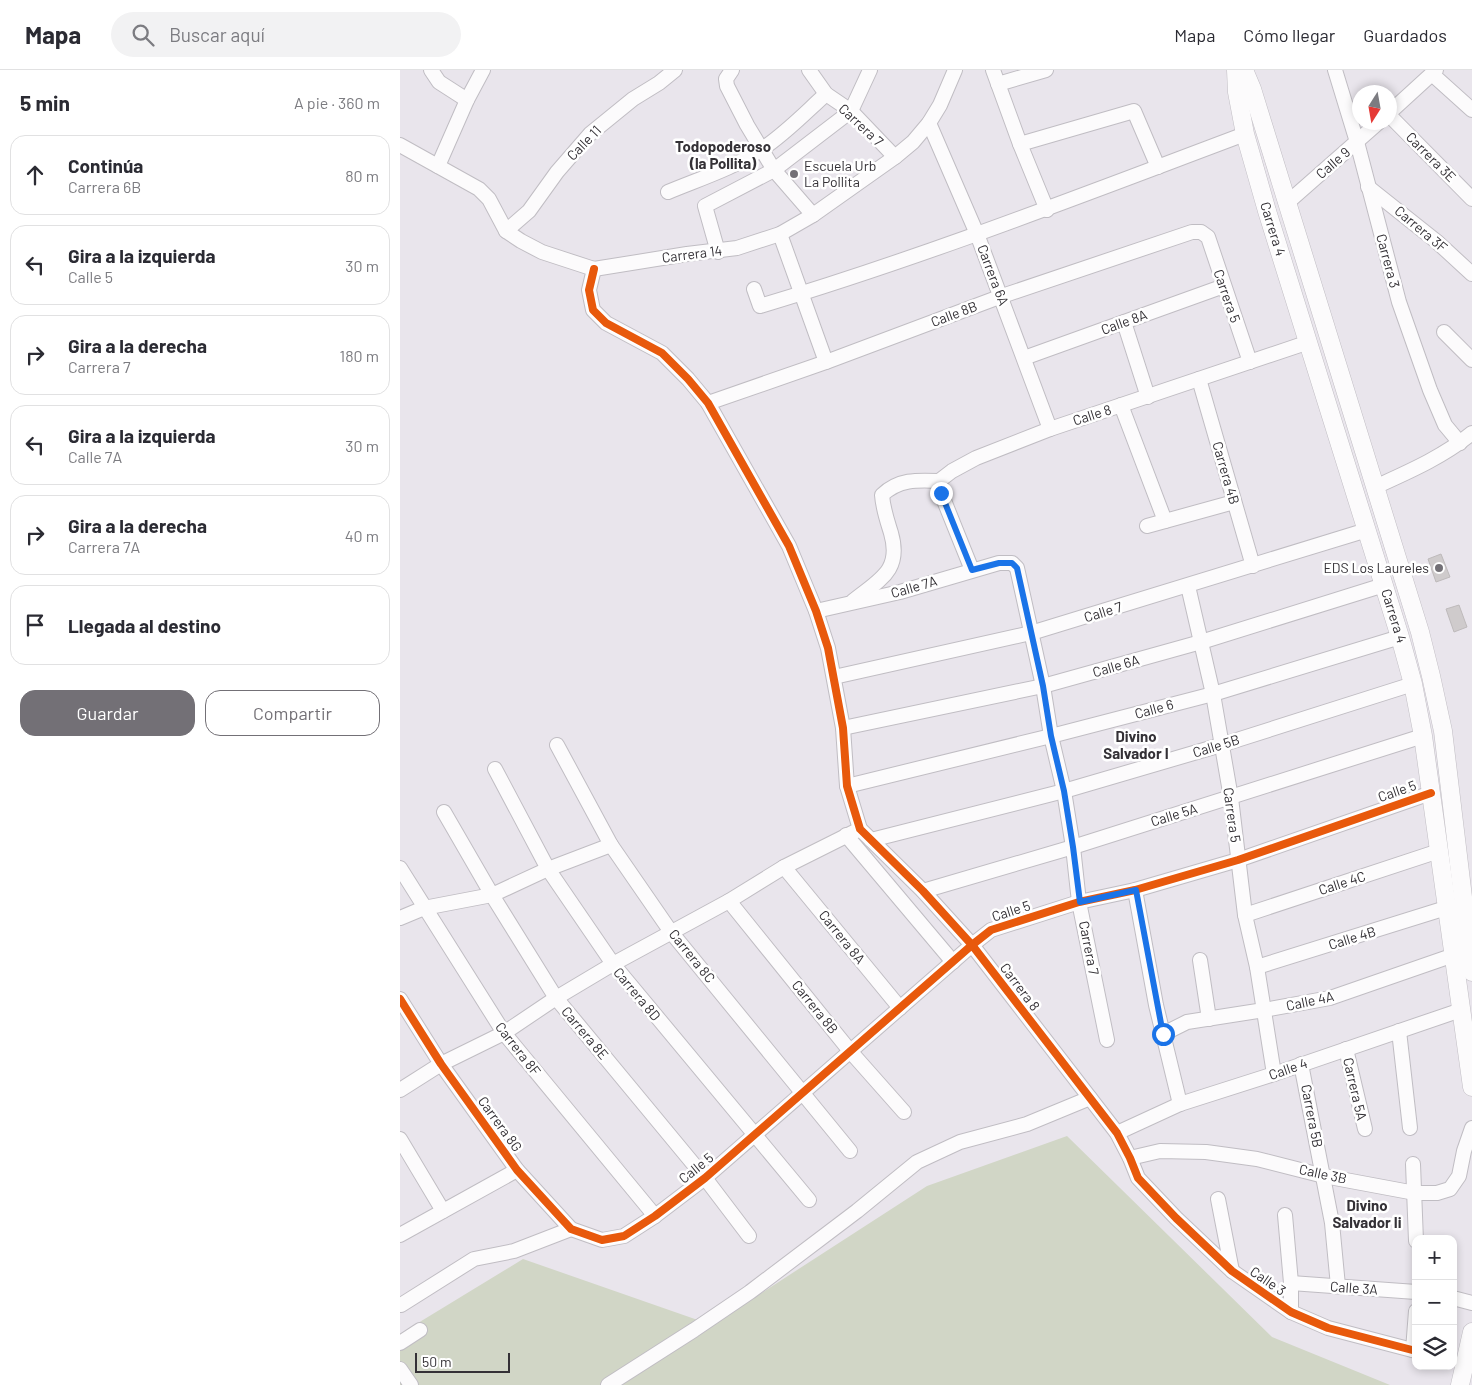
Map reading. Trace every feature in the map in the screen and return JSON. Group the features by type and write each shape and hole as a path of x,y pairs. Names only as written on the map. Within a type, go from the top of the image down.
{"main road":[{"name":"Carrera 4","path":"1236,70 1236,92 1245,134 1267,211 1413,684 1423,736 1472,1087"},
{"name":"Carrera 4","path":"1244,70 1252,89 1420,632 1443,730 1472,972"},
{"path":"1460,1385 1459,1364 1472,1332"}],"street":[{"path":"438,166 467,100 483,70"},
{"name":"Calle 11","path":"506,231 528,211 557,172 590,134 634,100 659,84 675,70"},
{"name":"Carrera 7","path":"809,70 826,94 851,111 895,157"},
{"path":"718,252 705,206 774,170 851,111 870,70"},
{"name":"Carrera 14","path":"506,231 542,252 594,269 687,254 718,252 780,234 813,215 895,157 913,142 929,124 940,105 955,70"},
{"path":"993,70 1047,210"},
{"path":"998,84 1046,70"},
{"name":"Carrera 3","path":"1335,70 1357,142 1400,302 1430,390 1445,425 1460,443"},
{"path":"430,71 439,82 467,100"},
{"path":"1397,106 1428,73 1472,110"},
{"path":"729,75 727,86 762,150 774,170 813,215"},
{"path":"668,192 762,150 826,94"},
{"path":"1020,144 1134,111 1158,167"},
{"name":"Carrera 3E","path":"1397,121 1472,199"},
{"name":"Carrera 6A","path":"929,124 1002,296 1050,429"},
{"name":"Calle 9","path":"1287,203 1370,130"},
{"path":"754,289 760,306 802,293 1047,210 1245,134"},
{"path":"400,145 480,189 489,199 506,231"},
{"name":"Carrera 3F","path":"1368,187 1436,241 1472,274"},
{"name":"Calle 8B","path":"708,403 826,362 1002,296 1192,232 1201,232"},
{"name":"Carrera 5","path":"1201,232 1208,237 1250,362"},
{"path":"780,234 826,362"},
{"path":"400,1090 441,1064 504,1033 556,998 613,964 729,901 784,867 860,829 846,786 843,728 828,648 816,611 789,546 708,403 688,379 662,353 606,323 593,310 589,290 594,269"},
{"name":"Calle 8A","path":"1024,358 1224,286"},
{"path":"1124,322 1148,397"},
{"path":"1444,332 1472,360"},
{"name":"Calle 8","path":"939,481 952,471 976,458 1050,429 1309,342"},
{"name":"Carrera 4B","path":"1199,380 1253,566"},
{"path":"1121,406 1165,521"},
{"path":"1374,487 1426,463 1460,443 1472,433"},
{"path":"850,604 886,575 894,560 893,540 883,506 882,495 892,487 916,480 939,481 941,493 972,570"},
{"path":"1147,526 1234,502"},
{"name":"Calle 7","path":"834,677 1031,633 1367,530"},
{"name":"Calle 7A","path":"816,611 900,592 999,563 1012,563"},
{"name":"Carrera 7","path":"1012,563 1017,568 1064,791 1080,902 1107,1040"},
{"name":"Calle 6A","path":"843,728 1043,686 1201,642 1384,585"},
{"name":"Carrera 5","path":"1188,586 1213,694 1231,798 1246,915 1257,967 1274,1074"},
{"name":"Calle 6","path":"846,786 1213,694 1400,637"},
{"name":"Calle 5B","path":"871,840 1064,791 1221,745 1413,684"},
{"name":"Calle 5A","path":"923,891 1073,847 1423,736"},
{"name":"Carrera 8C","path":"557,745 610,845 671,932 850,1151"},
{"name":"Carrera 8D","path":"495,769 548,869 613,964 809,1200"},
{"name":"Calle 5","path":"602,1240 624,1236 655,1216 705,1178 972,945 992,930 1080,902 1136,890 1238,860 1431,793"},
{"name":"Carrera 8E","path":"444,812 492,895 556,998 705,1178 749,1236"},
{"name":"Carrera 8","path":"860,829 923,891 972,945 1117,1133 1138,1178"},
{"path":"846,835 953,962"},
{"path":"400,918 424,908 492,895 548,869 610,845"},
{"name":"Calle 4C","path":"1246,915 1439,851"},
{"name":"Carrera 8A","path":"784,867 900,1008"},
{"name":"Carrera 8F","path":"400,868 504,1033 655,1216"},
{"path":"1136,890 1163,1034 1180,1104"},
{"name":"Carrera 8B","path":"729,901 850,1051 904,1112"},
{"name":"Calle 4B","path":"1257,967 1446,908"},
{"name":"Calle 4A","path":"1163,1034 1187,1022 1330,998 1454,955"},
{"path":"1200,960 1209,1019"},
{"name":"Carrera 8G","path":"400,999 441,1064 517,1170 571,1229 602,1240"},
{"name":"Calle 4","path":"1117,1133 1180,1104 1462,1010"},
{"path":"1399,1031 1410,1128"},
{"name":"Carrera 5A","path":"1346,1049 1365,1129"},
{"name":"Carrera 5B","path":"1301,1064 1332,1223 1338,1286"},
{"path":"608,1385 750,1292 857,1211 917,1162 960,1142 1027,1124 1090,1098"},
{"name":"Calle 3B","path":"1130,1158 1160,1151 1206,1152 1257,1159 1324,1176 1415,1193 1437,1193 1450,1189 1459,1176 1464,1151 1472,1128"},
{"path":"400,1139 443,1211"},
{"path":"1413,1164 1416,1235"},
{"path":"400,1235 517,1170"},
{"name":"Calle 3","path":"1138,1178 1176,1218 1232,1271 1291,1312 1328,1328 1412,1349"},
{"path":"1218,1199 1232,1271"},
{"path":"1285,1215 1291,1283 1291,1312"},
{"path":"401,1305 474,1259 514,1251 571,1229"},
{"name":"Calle 3A","path":"1291,1283 1412,1292"},
{"path":"1457,1299 1472,1303"},
{"path":"400,1343 420,1330"},
{"path":"400,1369 411,1385"}],"green space":[{"path":"1067,1136 1272,1337 1390,1385 400,1385 400,1334 523,1259 712,1325 927,1186"}],"building":[{"name":"EDS Los Laureles","path":"1441,554 1450,577 1436,582 1428,559"},
{"name":"EDS Los Laureles","path":"1459,605 1467,627 1454,632 1446,609"}],"cycle path":[{"path":"594,269 589,290 593,310 606,323 662,353 688,379 708,403 789,546 816,611 828,648 843,728 847,786 860,829 923,891 972,945 1117,1133 1138,1178 1176,1218 1232,1271 1291,1312 1328,1328 1412,1350"},
{"path":"400,999 441,1064 517,1170 571,1229 602,1240 624,1236 655,1216 705,1178 991,930 1079,902 1135,890 1238,860 1431,793"}],"place":[{"name":"Escuela Urb La Pollita","path":"794,174"},
{"name":"EDS Los Laureles","path":"1439,568"}],"district":[{"name":"Todopoderoso (la Pollita)","path":"723,156"},
{"name":"Divino Salvador I","path":"1136,746"},
{"name":"Divino Salvador Ii","path":"1367,1214"}],"route":[{"path":"941,493 972,570 999,563 1012,563 1017,568 1064,791 1080,902 1136,890 1156,1005 1163,1034"}]}
